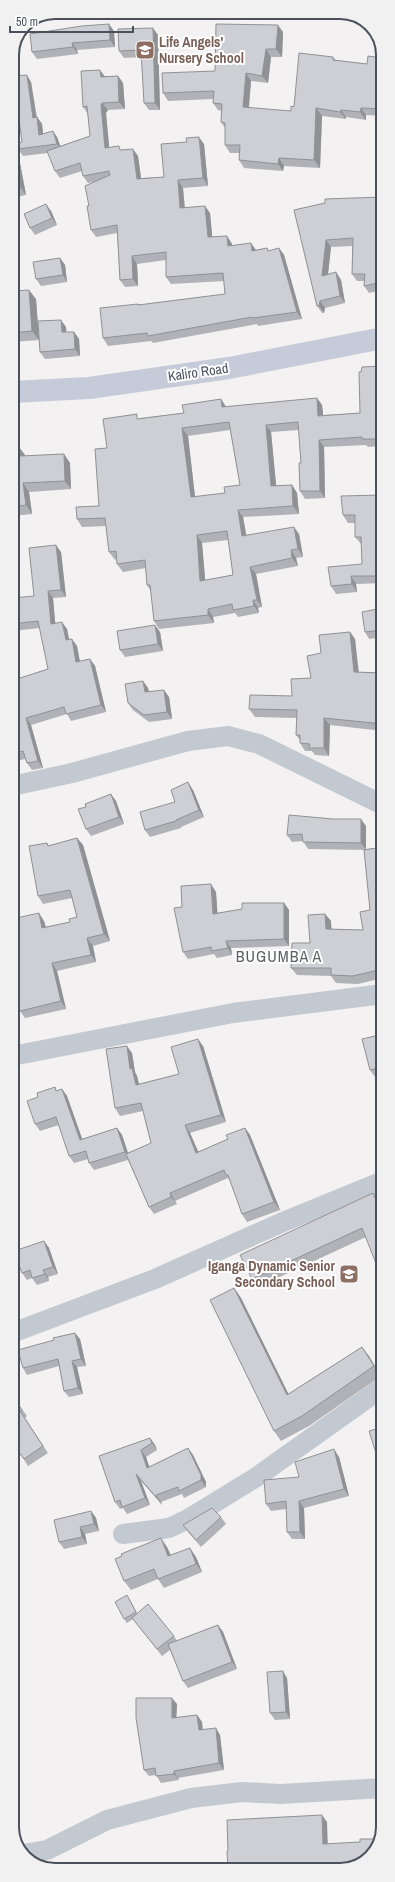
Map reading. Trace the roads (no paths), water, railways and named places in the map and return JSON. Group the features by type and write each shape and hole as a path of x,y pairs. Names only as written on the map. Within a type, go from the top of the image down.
{"main road":[{"name":"Kaliro Road","path":"19,392 89,388 229,368 376,339"}],"street":[{"path":"19,784 72,773 188,741 228,736 259,744 376,802"},
{"path":"19,1055 233,1013 376,995"},
{"path":"19,1330 155,1279 283,1222 376,1185"},
{"path":"123,1534 169,1528 188,1519 254,1478 376,1391"},
{"path":"30,1853 47,1850 107,1820 190,1798 242,1792 281,1794 376,1788"}],"place":[{"name":"Life Angels' Nursery School","path":"145,50"},
{"name":"Iganga Dynamic Senior Secondary School","path":"349,1274"}],"district":[{"name":"BUGUMBA A","path":"279,956"}]}
